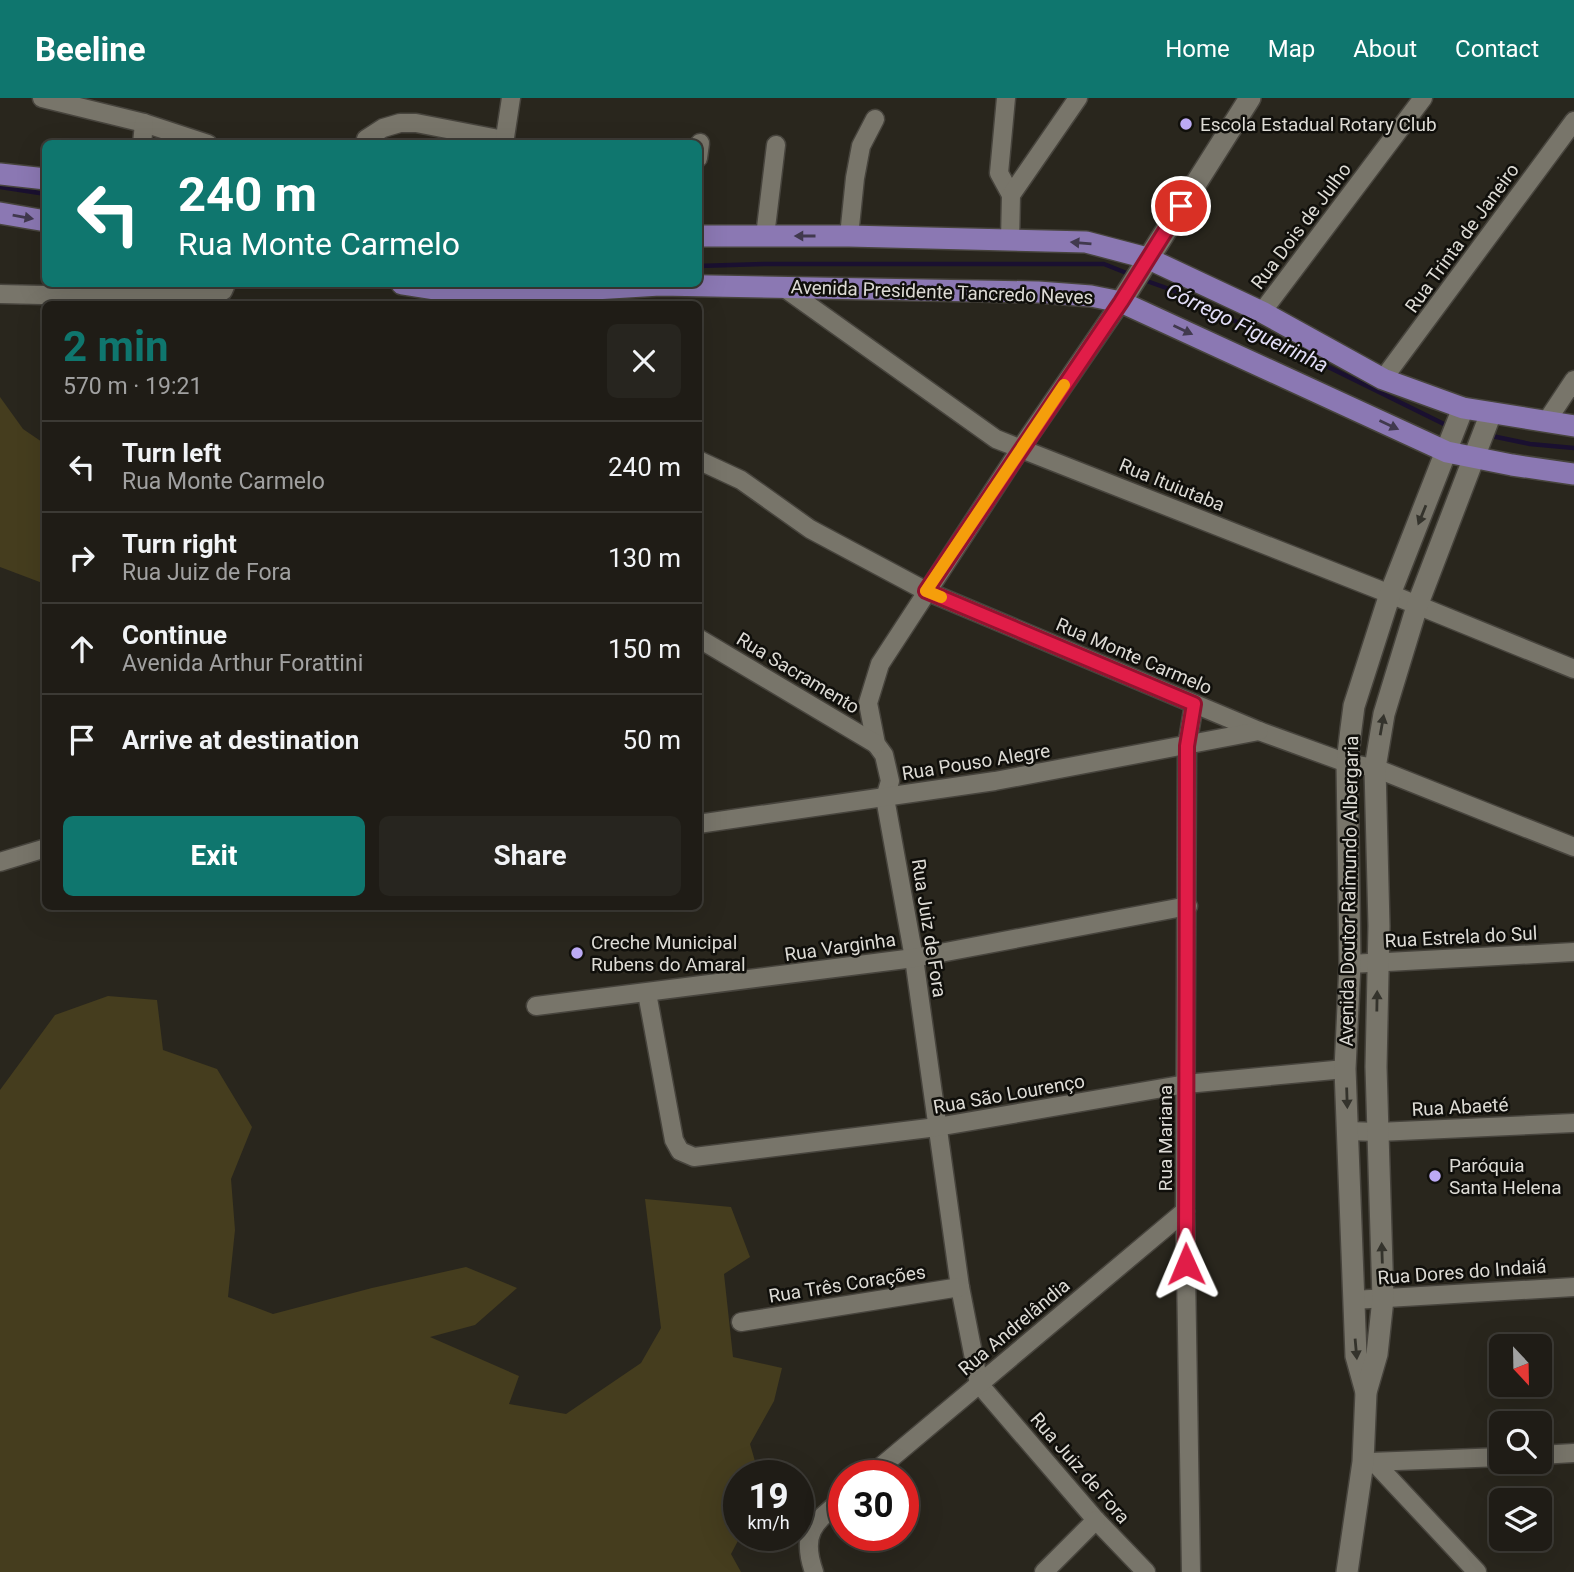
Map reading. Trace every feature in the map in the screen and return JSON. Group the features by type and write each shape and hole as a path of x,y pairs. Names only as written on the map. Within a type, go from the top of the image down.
{"main road":[{"path":"0,173 42,179"},
{"path":"0,214 42,220"},
{"path":"702,236 849,236 1086,242 1147,258 1262,312 1383,379 1463,408 1574,426"},
{"name":"Avenida Presidente Tancredo Neves","path":"702,286 1038,292 1091,296 1121,302 1447,452 1574,474"},
{"name":"Avenida Presidente Tancredo Neves","path":"421,287 479,296 627,287"}],"street":[{"path":"42,98 145,123 196,140"},
{"path":"504,140 511,98"},
{"path":"1006,98 999,173 1011,195 1010,241"},
{"path":"1011,195 1078,98"},
{"path":"1121,302 1250,98"},
{"name":"Rua Dois de Julho","path":"1262,312 1423,98"},
{"path":"849,236 861,146 875,119"},
{"name":"Rua Trinta de Janeiro","path":"1383,379 1574,121"},
{"path":"143,140 145,123"},
{"path":"366,140 383,128 400,123 416,123 495,140"},
{"path":"765,236 776,145"},
{"path":"0,294 214,295 223,291 225,287"},
{"name":"Rua Ituiutaba","path":"783,287 996,439 1574,669"},
{"name":"Rua Juiz de Fora","path":"1121,302 926,591 880,664 868,703 876,744 884,755 890,781 885,798 914,958 960,1287 979,1384 1096,1520 1146,1572"},
{"path":"1546,422 1574,380"},
{"name":"Avenida Doutor Raimundo Albergaria","path":"1347,1572 1369,1462 1366,1392 1356,1356 1345,1069 1350,964 1348,763 1354,706 1390,594 1463,408"},
{"name":"Avenida Doutor Raimundo Albergaria","path":"1366,1392 1377,1354 1383,1299 1376,1067 1378,962 1375,768 1384,714 1417,606 1491,413"},
{"name":"Rua Monte Carmelo","path":"702,462 741,480 810,529 926,591 1259,731 1348,763 1375,768 1574,847"},
{"name":"Rua Sacramento","path":"702,640 876,744"},
{"name":"Rua Mariana","path":"1191,1572 1185,1211 1187,746 1194,704"},
{"name":"Rua Pouso Alegre","path":"702,823 885,798 1259,731"},
{"path":"0,862 42,849"},
{"name":"Rua Varginha","path":"536,1006 914,958 1188,906"},
{"name":"Rua Estrela do Sul","path":"1350,964 1574,952"},
{"name":"Rua São Lourenço","path":"647,993 674,1140 680,1151 694,1157 937,1128 1186,1084 1345,1069"},
{"name":"Rua Abaeté","path":"1348,1131 1574,1123"},
{"name":"Rua Andrelândia","path":"889,1460 1185,1211"},
{"name":"Rua Três Corações","path":"741,1322 960,1287"},
{"name":"Rua Dores do Indaiá","path":"1353,1300 1574,1287"},
{"path":"1552,1454 1574,1453"},
{"path":"1369,1462 1489,1457"},
{"path":"1369,1462 1477,1572"},
{"path":"813,1568 807,1542 809,1531 828,1513"},
{"path":"1044,1572 1096,1520"}],"shaded area":[{"path":"0,397 23,429 42,442 42,583 0,567"},
{"path":"108,996 157,1000 163,1050 217,1069 252,1127 231,1179 235,1230 228,1297 273,1314 466,1267 517,1288 475,1325 430,1337 519,1376 509,1404 566,1414 641,1363 661,1328 645,1199 731,1207 750,1257 724,1274 733,1357 782,1368 774,1401 750,1444 755,1460 723,1460 723,1551 733,1551 731,1554 741,1572 0,1572 0,1090 55,1015"}],"waterway":[{"name":"Córrego Figueirinha","path":"0,187 42,193"},
{"name":"Córrego Figueirinha","path":"702,266 1104,264 1129,274"},
{"name":"Córrego Figueirinha","path":"1144,280 1172,290 1448,426"},
{"name":"Córrego Figueirinha","path":"1487,435 1530,444 1574,448"}],"slow traffic":[{"path":"941,597 926,591 1064,385"}],"place":[{"name":"Escola Estadual Rotary Club","path":"1186,124"},
{"name":"Creche Municipal Rubens do Amaral","path":"577,953"},
{"name":"Paróquia Santa Helena","path":"1435,1176"}],"route":[{"path":"1181,206 1121,302 926,591 1194,704 1187,746 1186,1264"}]}
